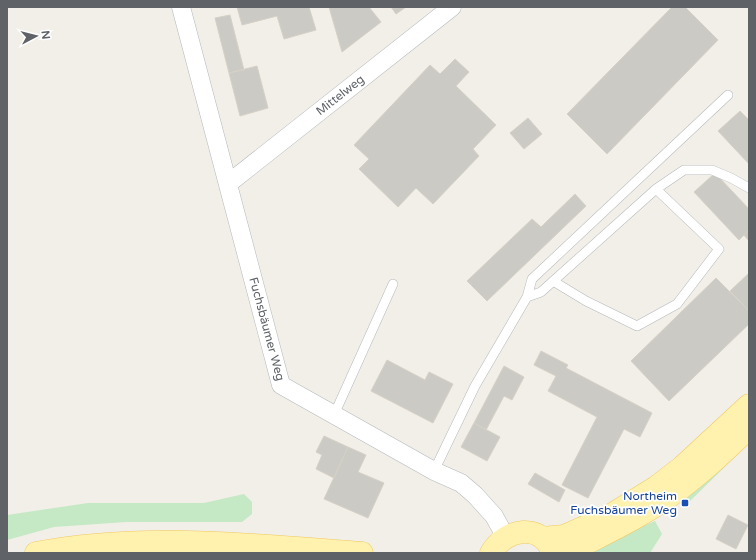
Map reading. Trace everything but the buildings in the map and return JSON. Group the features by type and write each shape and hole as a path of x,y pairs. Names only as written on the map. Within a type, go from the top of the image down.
{"main road":[{"path":"491,553 497,543 506,536 515,533 524,532 534,534 548,546 564,536 609,516 656,487 682,468 749,405"},
{"path":"572,553 580,547 633,520 670,496 692,480 749,428"},
{"path":"36,553 67,547 143,543 250,545 362,553"}],"street":[{"name":"Fuchsbäumer Weg","path":"181,7 229,183 281,385 434,472 461,483 476,495 494,516 506,536"},
{"name":"Mittelweg","path":"229,183 452,7"}],"lane":[{"path":"434,472 475,386 527,297 532,279 728,95"},
{"path":"527,297 541,292 656,189 684,170 712,170 732,178 749,188"},
{"path":"553,281 586,301 637,326 677,304 719,249 656,189"},
{"path":"334,415 393,284"}],"green space":[{"path":"749,443 688,503 685,500 692,493"},
{"path":"244,494 252,502 252,514 242,522 126,522 54,527 7,540 7,515 88,503 204,503"},
{"path":"655,521 662,534 650,553 592,553 590,548"}],"place":[{"name":"Northeim Fuchsbäumer Weg","path":"685,503"}]}
